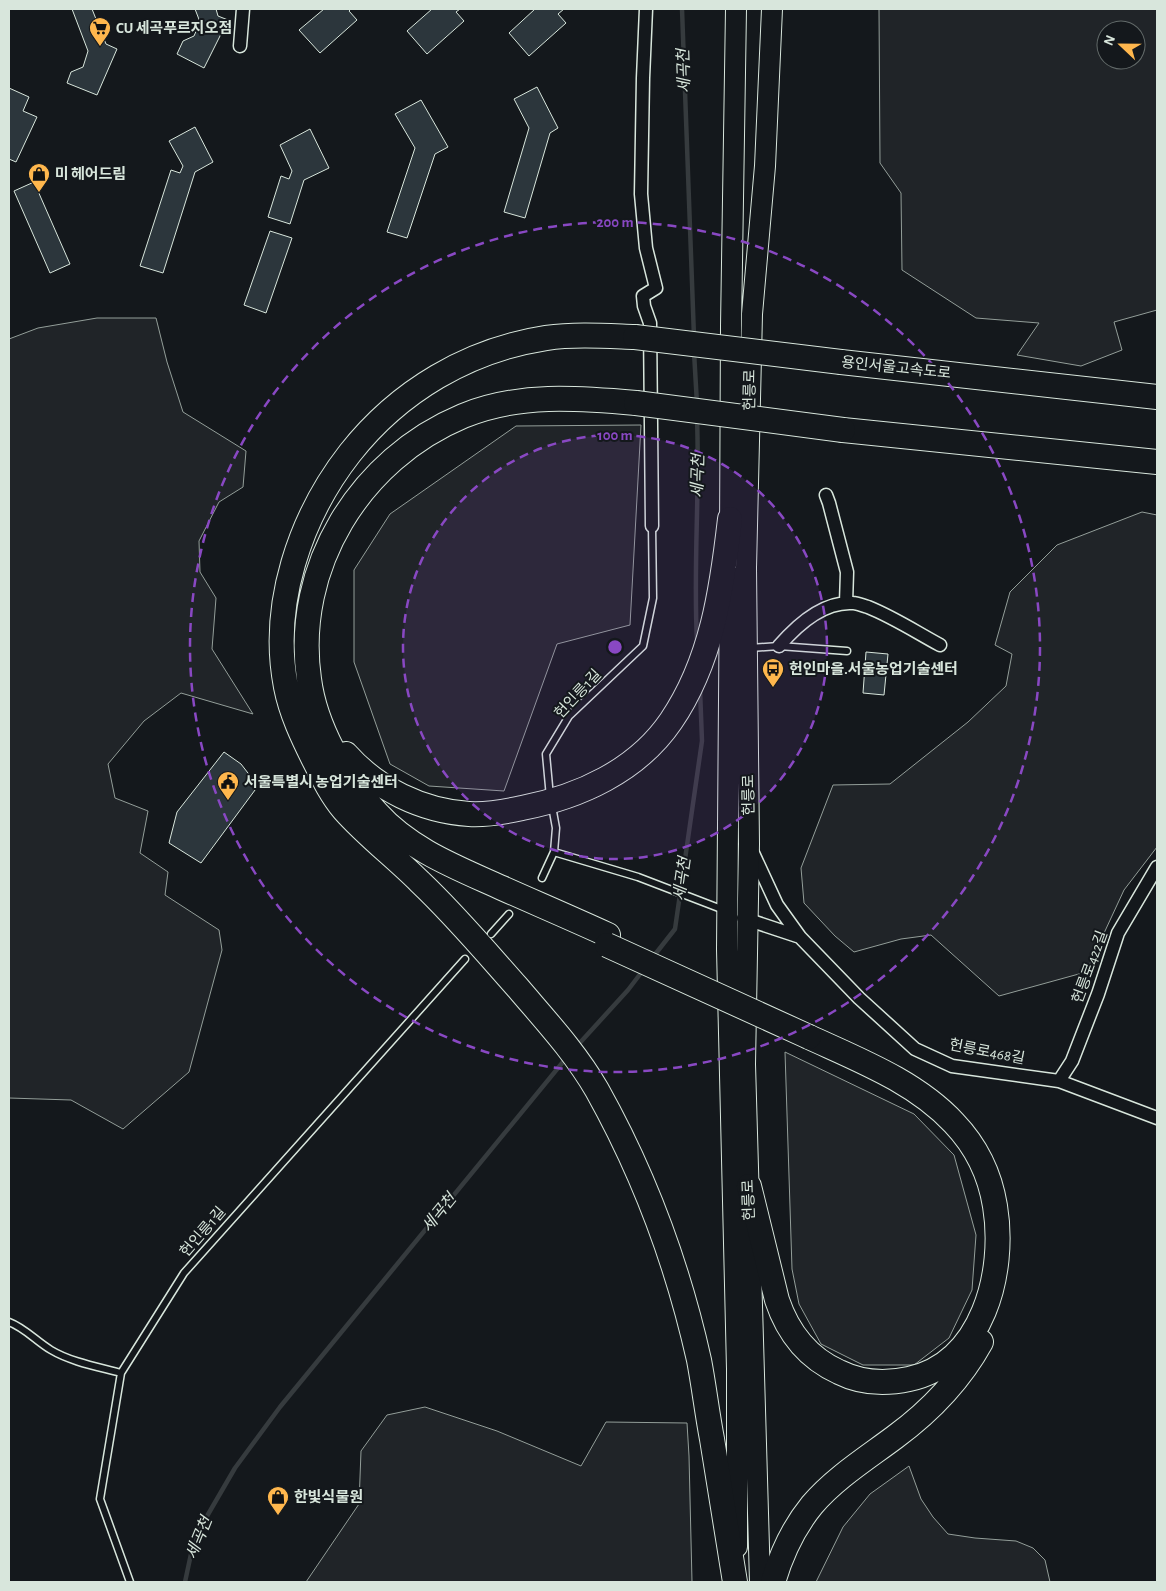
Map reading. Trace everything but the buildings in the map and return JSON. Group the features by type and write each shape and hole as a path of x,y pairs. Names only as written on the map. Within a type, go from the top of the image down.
{"highway":[{"name":"용인서울고속도로","path":"306,743 286,688 282,639 287,588 294,561 311,517 336,471 352,450 383,417 439,374 475,357 521,343 547,338 588,335 635,336 841,362 1157,397"},
{"path":"773,1582 785,1549 797,1527 812,1506 834,1484 916,1420 961,1373 980,1344 1006,1283 1008,1266 1008,1223 1001,1183 985,1144 963,1113 946,1096 904,1068 809,1031 607,940 448,864 398,833 378,814 356,786 337,757 320,721 309,681 307,659 309,610 324,555 334,534 353,504 381,470 399,454 438,428 465,415 503,403 541,398 584,398 636,403 843,430 1157,462"},
{"path":"320,721 358,767 382,786 422,804 469,814 503,812 577,793 618,771 633,760 658,737 670,723 684,701 702,659 718,606 730,519"},
{"path":"306,743 347,800 376,828 411,854 445,872 607,940"},
{"path":"306,743 323,778 342,807 476,938 569,1048 595,1087 629,1153 650,1202 683,1299 700,1369 736,1582"},
{"path":"749,1186 777,1300 787,1326 799,1342 825,1365 850,1377 869,1381 891,1382 914,1378 934,1370 949,1360 976,1328 991,1289 997,1245 995,1206 990,1184 978,1155 954,1123 932,1102 916,1091 809,1031"}],"main road":[{"name":"헌릉로","path":"736,9 731,336 727,949 737,1368 736,1582"},
{"name":"헌릉로","path":"760,1582 745,1064 749,844 746,568 752,314 765,166 772,9"}],"street":[{"path":"240,46 243,9"},
{"path":"646,9 644,23 641,194 646,248 656,288 643,296 644,306 650,323 652,526"},
{"path":"826,495 846,572 846,603"},
{"path":"779,646 794,629 813,615 837,603 855,602 885,614 940,645"},
{"name":"헌릉로468길","path":"749,844 777,905 800,937 859,998 916,1049 952,1066 1059,1081 1155,1114"},
{"name":"헌릉로422길","path":"1059,1081 1072,1060 1081,1038 1118,933 1157,867"},
{"name":"헌릉로468길","path":"728,911 747,920 800,937"}],"lane":[{"name":"헌인릉1길","path":"542,878 554,852 556,828 546,754 569,716 643,646 653,598 652,526"},
{"path":"747,649 779,646 847,651"},
{"path":"554,852 638,877 728,911"},
{"path":"490,934 509,914"},
{"name":"헌인릉1길","path":"130,1582 100,1499 121,1373 184,1273 465,959"},
{"path":"9,1322 17,1325 52,1351 87,1364 121,1373"}],"shaded area":[{"path":"879,9 1157,9 1157,310 1114,322 1122,350 1081,366 1017,355 1039,323 976,318 902,270 901,193 880,163"},
{"path":"97,318 156,318 167,362 183,412 246,451 243,487 219,502 199,541 200,572 216,598 212,649 253,714 181,693 144,721 108,764 115,798 148,811 140,853 168,872 165,895 219,930 222,950 189,1072 123,1129 71,1100 9,1098 9,339 38,328"},
{"path":"641,425 630,625 557,644 504,791 429,786 390,764 354,662 354,570 390,514 516,426"},
{"path":"1142,512 1157,515 1157,847 1124,890 1086,972 999,996 931,935 901,939 854,952 835,936 804,903 801,868 833,785 890,784 968,722 1006,686 1012,654 995,645 1010,592 1057,545"},
{"path":"785,1052 914,1114 954,1155 976,1235 972,1290 949,1338 914,1365 863,1365 821,1344 799,1304 792,1269"},
{"path":"425,1407 497,1431 581,1466 606,1422 687,1423 692,1582 306,1582 359,1504 361,1451 387,1415"},
{"path":"909,1466 921,1499 948,1534 1016,1541 1033,1548 1045,1560 1050,1582 816,1582 843,1527 870,1494"}],"waterway":[{"name":"세곡천","path":"682,9 694,337"},
{"name":"세곡천","path":"694,352 697,404"},
{"name":"세곡천","path":"697,419 697,641"},
{"name":"세곡천","path":"653,957 675,929 702,741 700,689"},
{"name":"세곡천","path":"577,1046 628,990 644,969"},
{"name":"세곡천","path":"185,1582 191,1554 203,1523 235,1468 280,1407 567,1057"}],"place":[{"name":"CU 세곡푸르지오점","path":"100,47"},
{"name":"미 헤어드림","path":"39,193"},
{"name":"헌인마을.서울농업기술센터","path":"773,688"},
{"name":"서울특별시 농업기술센터","path":"228,801"},
{"name":"한빛식물원","path":"278,1516"}]}
